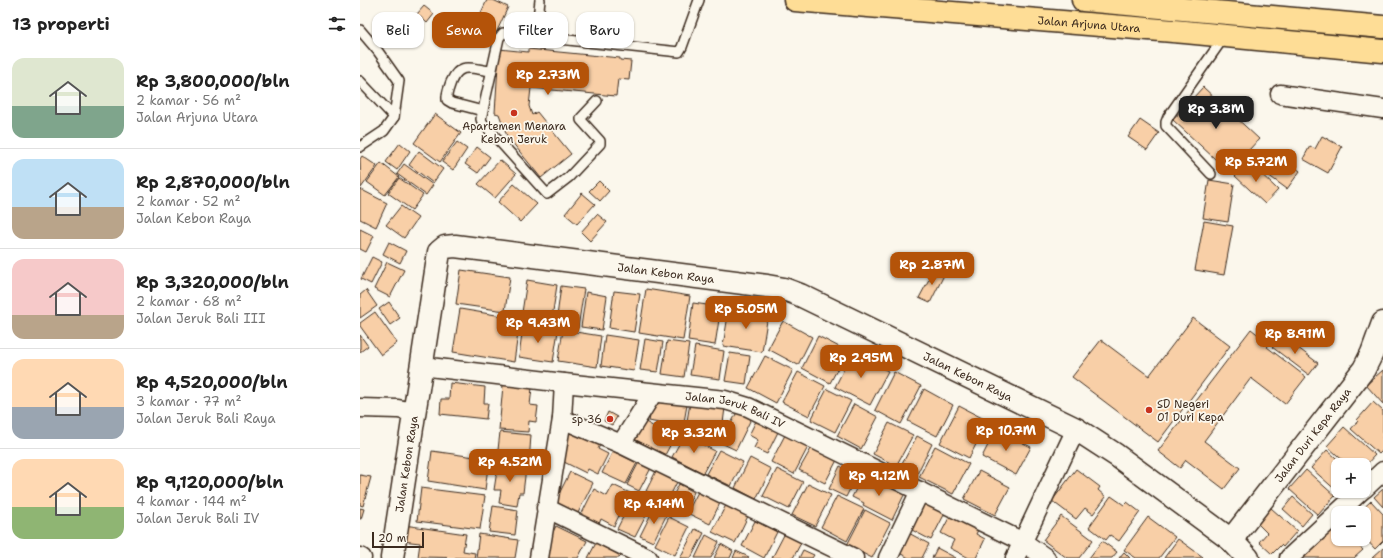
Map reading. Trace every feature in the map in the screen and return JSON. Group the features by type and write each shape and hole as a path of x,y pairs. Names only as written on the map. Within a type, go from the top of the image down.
{"main road":[{"name":"Jalan Arjuna Utara","path":"795,0 1383,50"},
{"path":"1083,0 1383,27"}],"street":[{"path":"1280,94 1383,109"},
{"name":"Jalan Kebon Raya","path":"392,558 439,252 445,247 455,246 784,289 800,295 1076,429 1116,455 1231,540 1248,558"},
{"name":"Jalan Duri Kepa Raya","path":"1231,540 1364,369 1372,353 1383,323"},
{"name":"Jalan Jeruk Bali IV","path":"421,366 725,400 748,407 1023,542 1046,558"},
{"path":"539,558 546,508 562,419 564,383"},
{"path":"621,444 653,393"},
{"path":"360,408 398,409 414,412"},
{"path":"562,419 621,444 832,554 854,558"},
{"path":"1015,558 1076,429"},
{"path":"1371,482 1383,471"},
{"path":"888,558 920,491"},
{"path":"1289,558 1353,498"},
{"path":"546,508 648,558"}],"lane":[{"path":"539,12 540,0"},
{"path":"568,40 678,52 699,0"},
{"path":"360,30 377,50 399,81 394,117 384,131 360,147"},
{"path":"504,34 499,38 483,111 482,122 547,194 569,177 600,144 600,141 580,118 597,101"},
{"path":"1212,174 1166,126 1166,122 1224,37"},
{"path":"483,111 452,103 447,100 446,95 458,70 464,68 492,71"},
{"path":"360,81 394,117"}],"building":[{"path":"487,0 493,0 508,7 506,12 504,12 504,16 496,33 496,12 481,12"},
{"path":"424,6 432,12 432,17 427,23 424,20 424,12 419,12"},
{"name":"Apartemen Menara Kebon Jeruk","path":"499,49 528,52 528,49 620,58 620,60 631,61 629,80 618,79 616,96 531,88 529,106 532,115 537,112 571,154 541,178 507,136 499,114 495,113"},
{"path":"1203,87 1259,139 1229,172 1173,120"},
{"path":"435,114 461,133 440,162 414,143"},
{"path":"1140,120 1159,133 1147,150 1128,137"},
{"path":"1322,136 1342,147 1328,173 1303,159 1310,146 1315,149"},
{"path":"457,142 467,149 453,170 442,162"},
{"path":"400,143 410,151 397,170 386,162"},
{"path":"477,147 490,157 478,173 465,164"},
{"path":"419,151 443,169 433,183 409,165"},
{"path":"362,156 377,166 361,188 360,159"},
{"path":"1282,157 1300,171 1287,189 1268,175"},
{"path":"500,160 516,174 495,198 478,184"},
{"path":"1248,161 1278,190 1265,204 1235,176"},
{"path":"381,163 399,177 385,195 367,182"},
{"path":"404,164 433,185 426,195 397,174"},
{"path":"399,178 423,195 412,210 388,193"},
{"path":"1209,180 1234,184 1228,222 1203,218"},
{"path":"599,181 609,191 600,201 589,191"},
{"path":"514,184 537,204 520,222 498,202"},
{"path":"360,189 387,203 376,227 360,219"},
{"path":"582,193 595,204 577,224 565,214"},
{"path":"401,206 418,218 404,238 386,225"},
{"path":"597,214 607,222 590,241 581,232"},
{"path":"1204,221 1233,226 1224,275 1195,270"},
{"path":"360,229 374,236 366,252 360,249"},
{"path":"389,242 406,251 400,263 383,254"},
{"path":"372,257 382,262 371,284 361,279"},
{"path":"387,262 404,270 390,297 374,289"},
{"path":"935,268 945,273 930,303 919,298"},
{"path":"461,270 510,277 505,311 456,304"},
{"path":"527,280 557,285 551,324 521,319"},
{"path":"561,286 584,289 578,328 556,324"},
{"path":"646,289 690,296 683,340 639,333"},
{"path":"366,290 377,306 360,318 360,295"},
{"path":"614,291 640,294 634,332 609,328"},
{"path":"586,292 607,296 602,330 581,327"},
{"path":"389,302 400,318 390,325 379,309"},
{"path":"693,303 721,307 715,345 688,341"},
{"path":"460,309 520,319 514,362 453,352"},
{"path":"729,309 768,314 762,352 723,346"},
{"path":"375,312 397,343 381,355 360,326 360,323"},
{"name":"SD Negeri 01 Duri Kepa","path":"1193,318 1230,346 1158,442 1072,377 1101,340 1149,376"},
{"path":"783,321 812,337 798,365 768,349"},
{"path":"523,326 558,331 553,362 519,357"},
{"path":"1251,329 1270,344 1267,347 1306,377 1285,404 1251,378 1204,441 1240,468 1224,489 1186,460 1180,468 1158,451"},
{"path":"563,330 601,336 597,367 558,361"},
{"path":"360,335 368,346 360,352"},
{"path":"605,335 639,340 634,371 601,366"},
{"path":"1281,335 1318,363 1309,375 1272,347"},
{"path":"818,336 847,351 830,383 802,368"},
{"path":"645,339 663,342 658,372 640,370"},
{"path":"667,341 689,344 684,377 662,374"},
{"path":"695,346 724,351 720,379 690,375"},
{"path":"730,353 750,356 746,384 725,381"},
{"path":"852,353 888,371 870,405 835,387"},
{"path":"765,356 793,370 776,403 748,388"},
{"path":"1383,370 1383,404 1366,385"},
{"path":"798,372 825,386 809,416 782,402"},
{"path":"894,372 921,386 901,424 875,410"},
{"path":"450,383 485,387 484,403 488,403 486,419 440,414 441,399 449,399"},
{"path":"503,385 532,388 530,405 538,406 536,422 529,421 528,432 499,430"},
{"path":"827,389 851,401 835,432 811,420"},
{"path":"924,389 953,405 937,436 908,421"},
{"path":"654,398 687,405 683,428 649,421"},
{"path":"1373,402 1383,411 1383,450 1379,454 1351,429"},
{"path":"690,403 725,408 721,438 685,433"},
{"path":"854,404 878,417 861,449 837,436"},
{"path":"959,406 988,421 969,458 940,443"},
{"name":"sp 36","path":"608,412 617,417 612,425 604,421"},
{"path":"737,412 751,419 736,450 721,443"},
{"path":"642,420 674,438 665,455 632,438"},
{"path":"756,421 778,432 767,454 754,448 758,440 749,435"},
{"path":"889,423 913,435 896,466 873,454"},
{"path":"1344,427 1375,455 1371,459 1371,458 1340,458 1327,446"},
{"path":"996,429 1031,447 1016,475 982,457"},
{"path":"570,430 600,445 598,449 608,454 598,474 588,469 586,473 556,458"},
{"path":"500,432 531,435 529,463 497,459"},
{"path":"684,435 715,451 703,473 672,457"},
{"path":"785,435 808,447 794,474 771,462"},
{"path":"917,436 932,444 917,474 901,466"},
{"path":"935,446 969,464 953,494 919,477"},
{"path":"812,447 837,460 825,483 799,470"},
{"path":"719,450 743,462 731,486 706,474"},
{"path":"1327,450 1336,458 1331,458 1331,486 1311,468"},
{"path":"432,451 489,459 485,490 428,481"},
{"path":"613,451 637,463 626,484 602,473"},
{"path":"750,458 771,469 756,499 735,488"},
{"path":"639,462 651,468 639,491 627,485"},
{"path":"498,464 526,468 523,493 519,493 517,506 499,503 501,490 494,490"},
{"path":"840,466 857,475 846,497 829,489"},
{"path":"777,469 803,482 789,509 763,496"},
{"path":"1076,469 1100,487 1098,490 1106,497 1093,514 1085,508 1076,519 1052,501"},
{"path":"1306,470 1331,492 1331,498 1333,498 1318,515 1289,489"},
{"path":"656,471 677,482 667,502 646,491"},
{"path":"979,471 1010,487 995,515 964,499"},
{"path":"570,472 593,483 578,513 555,502"},
{"path":"360,475 371,477 363,506 360,505"},
{"path":"863,475 875,482 877,478 905,493 892,520 863,505 864,503 852,497"},
{"path":"679,484 694,492 683,516 667,508"},
{"path":"808,484 831,495 815,526 792,515"},
{"path":"613,485 630,493 614,526 601,519 599,524 581,515 594,489 607,496"},
{"path":"421,488 485,496 480,529 417,521"},
{"path":"1383,489 1383,507 1374,497"},
{"path":"699,490 721,501 710,524 687,513"},
{"path":"837,496 864,509 847,541 821,527"},
{"path":"1111,496 1124,505 1127,502 1140,512 1119,541 1110,535 1106,540 1089,527"},
{"path":"633,497 651,506 635,537 617,529"},
{"path":"1293,497 1312,514 1302,526 1283,509"},
{"path":"924,501 945,513 931,540 910,529"},
{"path":"1371,501 1383,514 1383,541 1375,549 1371,545 1371,506 1366,506"},
{"path":"726,505 748,516 735,543 712,532"},
{"path":"493,506 518,510 515,535 489,532"},
{"path":"360,508 364,509 361,519 360,519"},
{"path":"654,508 667,514 653,542 640,536"},
{"path":"1271,508 1297,531 1283,547 1281,545 1272,554 1259,542 1267,533 1257,523"},
{"path":"865,510 890,523 872,558 847,545"},
{"path":"950,516 978,530 976,534 985,539 976,558 969,558 950,548 954,540 941,533"},
{"path":"1061,516 1093,540 1079,558 1067,558 1043,540"},
{"path":"669,517 689,527 675,555 655,545"},
{"path":"1148,517 1175,537 1159,558 1136,558 1124,550"},
{"path":"755,521 777,532 764,558 742,546"},
{"path":"404,525 466,534 463,551 475,553 474,558 418,557 420,543 402,541"},
{"path":"1331,525 1331,546 1359,546 1363,550 1354,558 1295,558"},
{"path":"556,526 587,541 578,558 547,558 541,555"},
{"path":"695,529 704,533 691,558 680,558"},
{"path":"905,531 929,544 922,558 909,558 895,551"},
{"path":"785,533 802,541 793,558 772,558"},
{"path":"479,534 518,540 515,558 476,558"},
{"path":"706,535 719,542 711,558 695,558"},
{"path":"1178,539 1203,557 1164,558"},
{"path":"1102,541 1117,552 1112,558 1089,558"},
{"path":"596,543 621,556 619,558 588,558"},
{"path":"721,544 733,551 730,558 714,558"},
{"path":"937,548 956,558 932,558"},
{"path":"1383,548 1383,558 1372,558"},
{"path":"803,550 814,555 812,558 799,558"},
{"path":"736,551 749,557 733,558"},
{"path":"1124,552 1130,558 1119,558"}],"place":[{"name":"Apartemen Menara Kebon Jeruk","path":"514,113"},
{"name":"SD Negeri 01 Duri Kepa","path":"1149,410"},
{"name":"sp 36","path":"610,419"}]}
